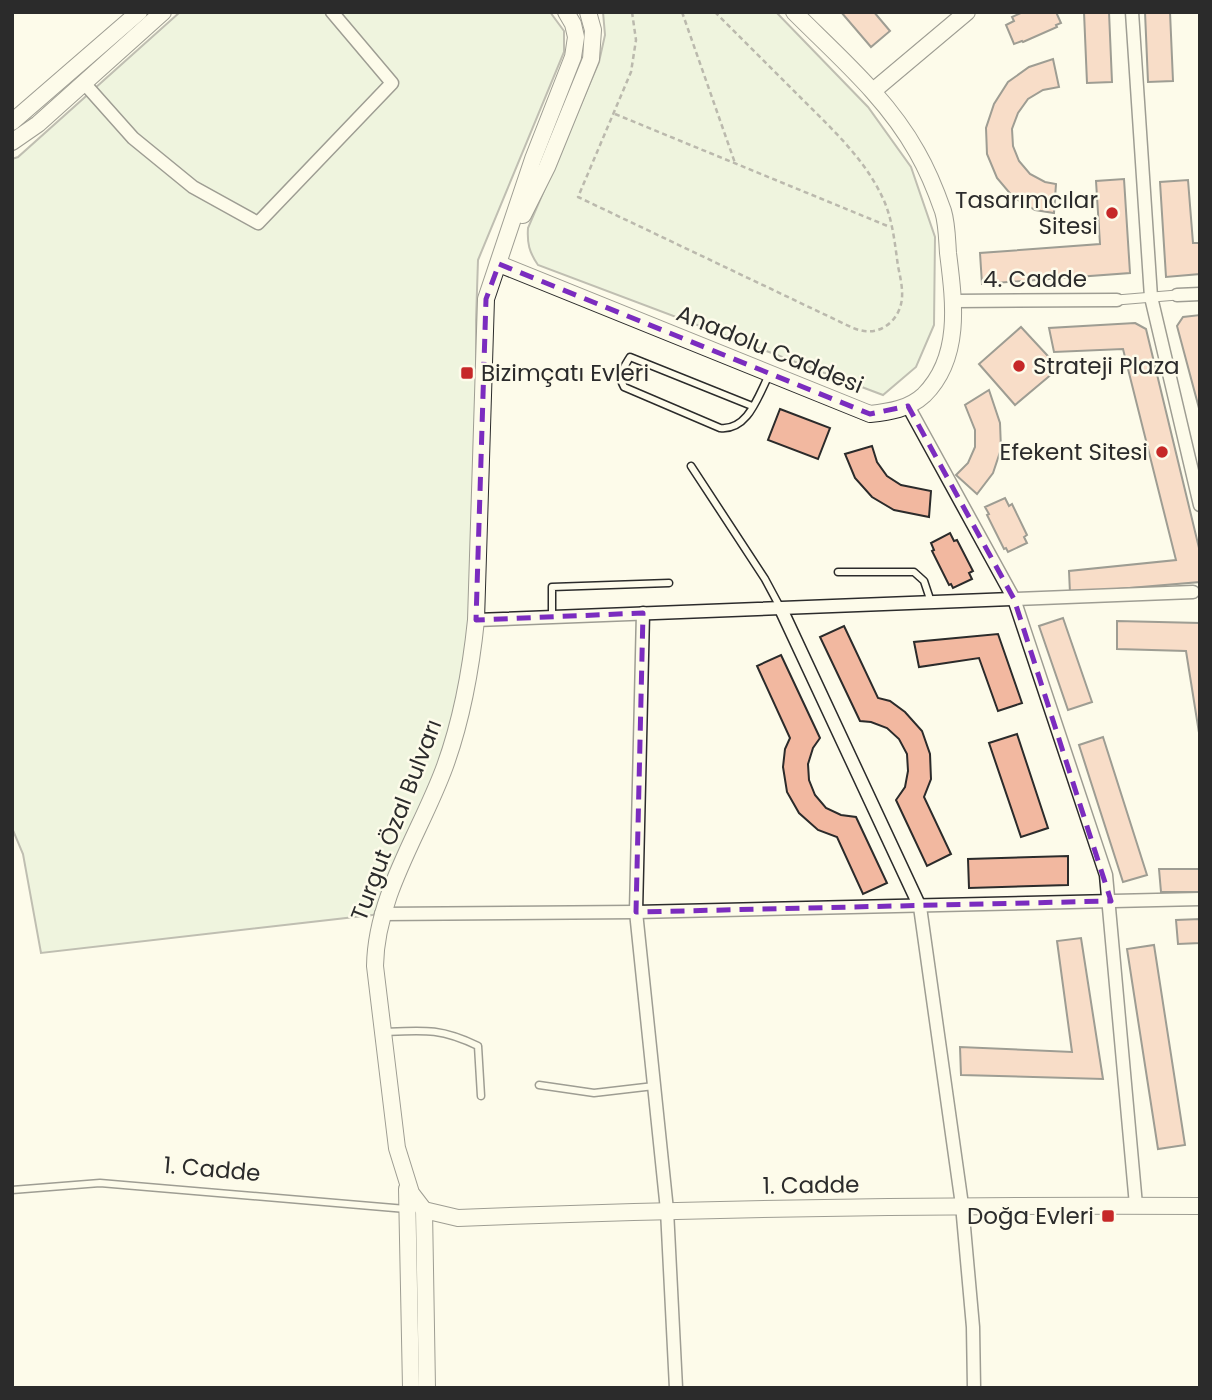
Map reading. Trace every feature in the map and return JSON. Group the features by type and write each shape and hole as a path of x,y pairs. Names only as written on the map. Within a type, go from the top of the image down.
{"street":[{"path":"12,122 139,12"},
{"path":"12,142 38,124 163,12"},
{"path":"84,83 133,138 193,187 258,223 392,83 332,12"},
{"name":"Turgut Özal Bulvarı","path":"416,1210 397,1148 382,1032 375,943 381,914 445,765 472,660 476,620 486,299 533,159 576,47 575,30 566,12"},
{"name":"Turgut Özal Bulvarı","path":"499,264 547,167 588,67 594,41 588,12"},
{"path":"794,12 873,91 916,150 943,214 954,301 953,335 947,358 924,395 908,406 1014,599 1107,875 1136,1205"},
{"path":"873,91 967,12"},
{"path":"1132,12 1151,298 1200,505"},
{"name":"Anadolu Caddesi","path":"499,264 870,414 908,406"},
{"path":"1116,300 1200,293"},
{"name":"4. Cadde","path":"954,301 1116,300"},
{"path":"476,620 1196,592"},
{"path":"781,609 920,907 962,1205 973,1327 974,1388"},
{"path":"643,613 636,912 667,1210 676,1388"},
{"path":"381,914 636,912 1200,900"},
{"name":"1. Cadde","path":"416,1210 457,1218 667,1210 962,1205 1200,1206"},
{"path":"411,1388 416,1210"},
{"path":"416,1210 426,1388"}],"lane":[{"path":"752,406 630,357 620,376 624,387 727,429 746,418 770,374"},
{"path":"691,466 765,579 781,609"},
{"path":"838,572 914,572 924,582 931,603"},
{"path":"552,617 552,587 669,583"},
{"path":"382,1032 440,1031 478,1046 481,1096"},
{"path":"539,1085 594,1093 654,1086"},
{"name":"1. Cadde","path":"12,1190 70,1184 108,1184 416,1210"}],"path":[{"path":"632,12 635,54 631,72 578,197 861,331 873,332 884,328 900,310 903,296 892,227 885,204 859,158 715,12"},
{"path":"682,12 734,163"},
{"path":"615,114 892,227"}],"highlighted area":[{"path":"499,264 870,414 908,406 1014,599 1111,901 636,912 643,613 476,620 486,299"}],"green space":[{"path":"180,12 550,12 564,31 564,52 478,260 476,620 458,721 381,914 41,953 23,854 12,828 12,159 18,157"},
{"path":"603,12 776,12 868,107 911,167 935,237 934,325 916,367 883,395 538,265 529,247 528,228 599,62 605,35"}],"building":[{"path":"841,12 874,12 890,31 871,47"},
{"path":"1023,12 1056,12 1061,23 1014,44 1006,25 1014,21 1012,17"},
{"path":"1084,12 1109,12 1112,82 1087,83"},
{"path":"1145,12 1170,12 1173,81 1148,82"},
{"path":"1053,59 1059,87 1043,90 1028,99 1018,113 1012,129 1013,146 1019,161 1030,174 1056,184 1054,213 1035,210 1013,197 997,178 987,154 986,128 994,104 1008,82 1029,67"},
{"name":"Tasarımcılar Sitesi","path":"1124,179 1130,273 982,284 980,253 1100,244 1096,181"},
{"path":"1188,180 1193,243 1200,243 1200,274 1166,277 1160,182"},
{"path":"1200,315 1200,412 1177,326 1183,317"},
{"name":"Efekent Sitesi","path":"1135,323 1146,329 1200,552 1200,582 1070,593 1069,571 1176,560 1123,349 1054,352 1049,328"},
{"name":"Strateji Plaza","path":"1021,327 1059,368 1015,405 979,364"},
{"path":"989,390 1000,423 1001,449 993,473 977,494 956,475 968,463 975,447 975,430 965,405"},
{"path":"780,409 830,428 818,459 768,440"},
{"path":"872,446 877,462 887,476 901,485 931,491 929,517 894,510 872,497 855,478 845,454"},
{"path":"1005,498 1009,506 1012,504 1027,535 1024,537 1027,543 1008,552 1004,549 985,507"},
{"path":"950,533 954,541 957,540 973,571 969,573 972,579 953,588 932,551 934,550 931,543"},
{"path":"1063,618 1092,702 1068,710 1039,626"},
{"path":"1117,621 1200,623 1200,739 1186,651 1117,649"},
{"path":"844,626 878,698 890,701 905,712 922,731 930,754 931,779 924,797 951,854 927,866 896,800 905,787 907,754 899,739 887,728 860,721 820,637"},
{"path":"998,634 1022,703 998,711 979,658 919,667 914,642"},
{"path":"781,655 820,738 813,748 808,764 809,780 815,795 826,808 841,815 856,817 887,883 863,894 837,837 818,830 799,813 787,792 783,767 785,749 790,738 757,666"},
{"path":"1017,734 1048,828 1021,837 989,743"},
{"path":"1103,737 1147,875 1123,882 1079,745"},
{"path":"1068,856 1068,885 969,888 968,859"},
{"path":"1159,869 1200,869 1200,892 1161,892"},
{"path":"1200,919 1200,943 1178,944 1176,920"},
{"path":"1081,938 1103,1079 961,1075 960,1047 1072,1052 1057,941"},
{"path":"1154,945 1185,1145 1158,1149 1127,949"}],"place":[{"name":"Tasarımcılar Sitesi","path":"1112,213"},
{"name":"Strateji Plaza","path":"1019,366"},
{"name":"Bizimçatı Evleri","path":"467,373"},
{"name":"Efekent Sitesi","path":"1162,452"},
{"name":"Doğa Evleri","path":"1108,1216"}]}
